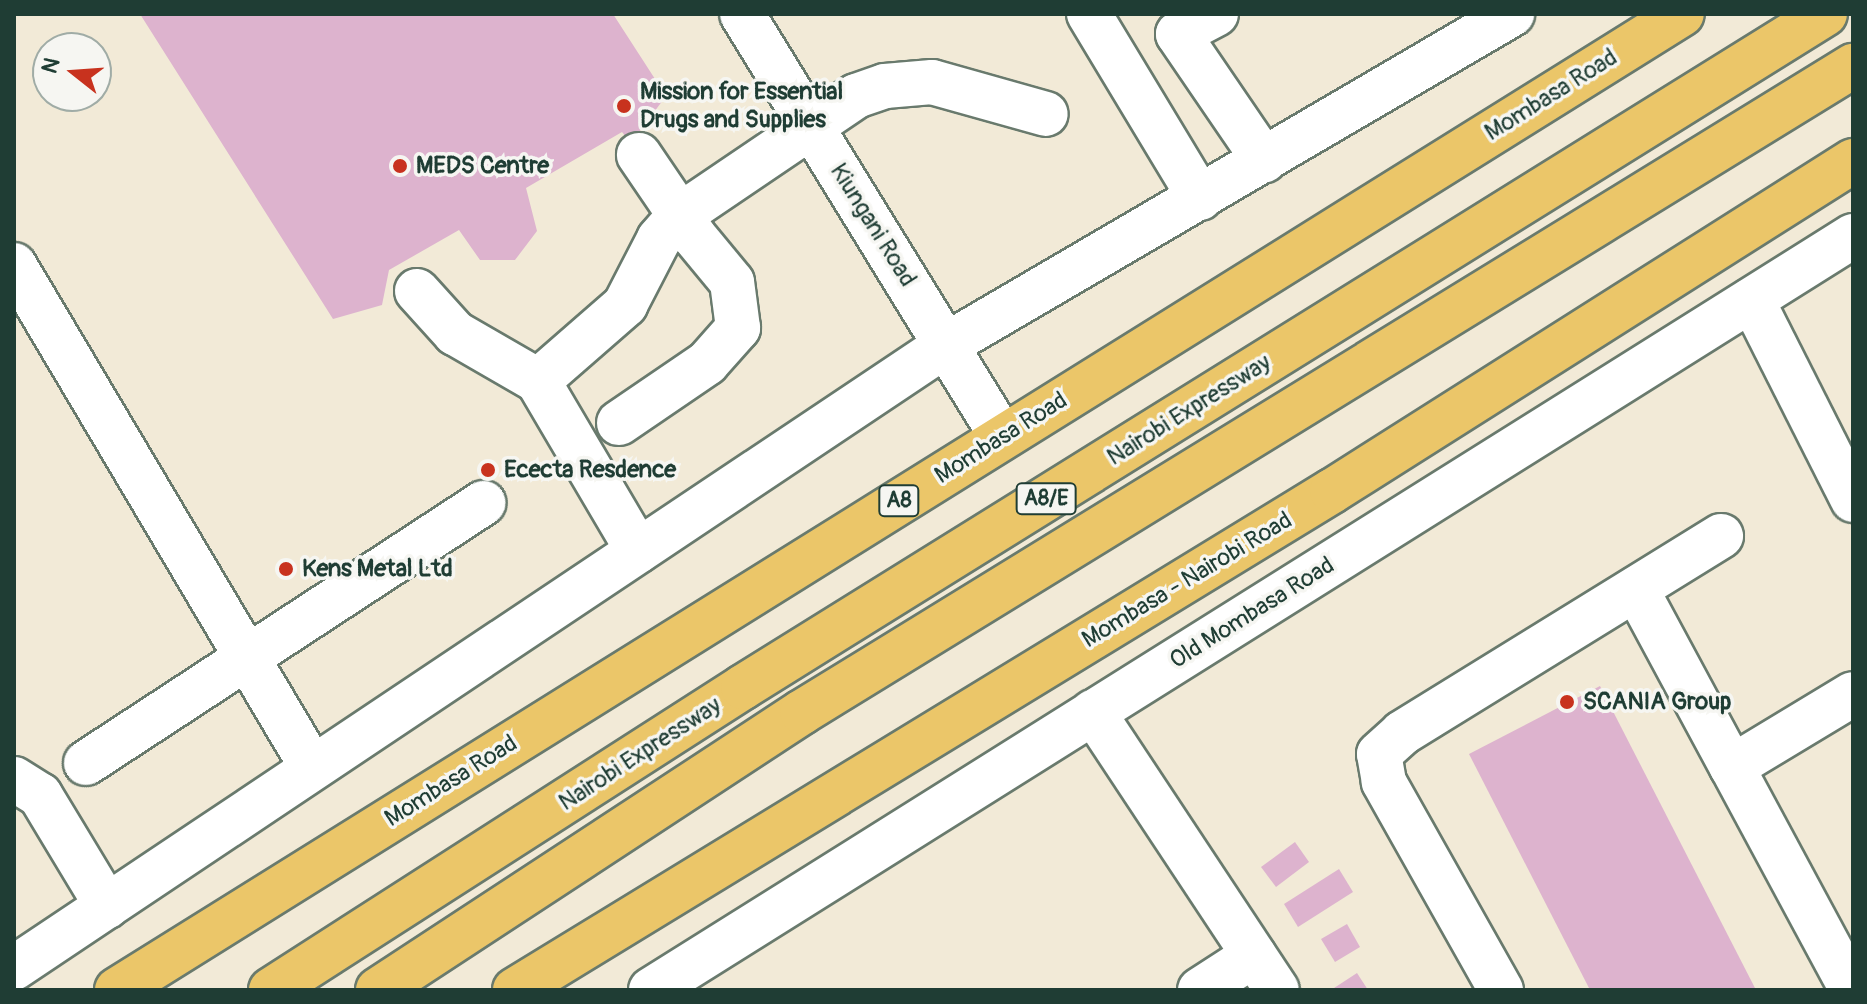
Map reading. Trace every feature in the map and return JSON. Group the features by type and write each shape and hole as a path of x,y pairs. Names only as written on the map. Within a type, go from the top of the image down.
{"highway":[{"name":"Mombasa Road","path":"117,990 1682,14"},
{"name":"Nairobi Expressway","path":"271,990 743,687 1825,14"},
{"name":"A8/E","path":"378,990 802,712 1853,66"},
{"name":"Mombasa - Nairobi Road","path":"515,990 1332,491 1853,161"}],"street":[{"name":"Kiungani Road","path":"742,14 1002,437"},
{"path":"1089,14 1200,198"},
{"path":"1216,14 1178,34 1264,160"},
{"path":"14,968 946,345 1264,160 1463,27 1512,14"},
{"path":"538,381 625,305 659,239 679,216 856,96 908,82 932,82 1046,114"},
{"path":"619,423 707,363 738,328 732,282 679,216 639,155"},
{"name":"Old Mombasa Road","path":"651,990 1853,236"},
{"path":"14,265 312,767"},
{"path":"417,291 455,333 538,381 638,551"},
{"path":"1752,300 1853,500"},
{"path":"86,763 483,503"},
{"path":"1501,990 1384,782 1379,754 1402,733 1721,536"},
{"path":"1636,589 1852,990"},
{"path":"1732,767 1853,694"},
{"path":"1093,712 1266,972 1200,990"},
{"path":"14,779 40,795 107,906"}],"building":[{"name":"MEDS Centre","path":"140,14 613,14 666,96 631,143 622,132 526,188 537,231 515,260 480,260 459,230 389,270 382,305 333,319"},
{"path":"1600,686 1756,990 1590,990 1469,754"},
{"path":"1295,842 1309,862 1276,887 1261,867"},
{"path":"1339,869 1353,892 1298,927 1284,904"},
{"path":"1347,924 1360,947 1335,962 1321,939"},
{"path":"1357,973 1368,990 1331,990"}],"place":[{"name":"Mission for Essential Drugs and Supplies","path":"624,106"},
{"name":"MEDS Centre","path":"400,166"},
{"name":"Ececta Resdence","path":"488,470"},
{"name":"Kens Metal Ltd","path":"286,569"},
{"name":"SCANIA Group","path":"1567,702"}]}
